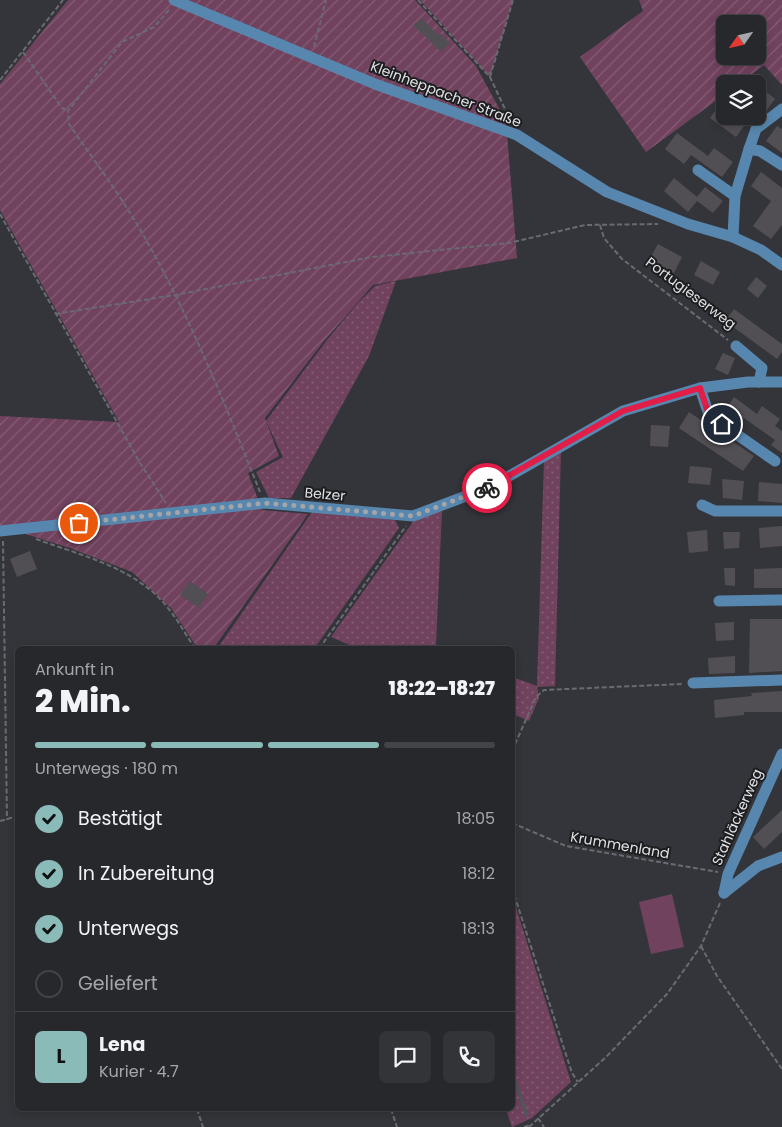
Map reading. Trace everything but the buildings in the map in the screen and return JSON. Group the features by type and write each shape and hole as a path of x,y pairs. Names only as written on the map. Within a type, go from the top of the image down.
{"street":[{"name":"Kleinheppacher Straße","path":"175,0 375,84 518,135 607,192 688,224 733,238 761,250 782,265"},
{"path":"733,238 735,196 756,129 782,109"},
{"path":"749,149 760,150 782,165"},
{"path":"698,170 735,196"},
{"name":"Portugieserweg","path":"736,346 762,368 760,382"},
{"name":"Belzer","path":"2,531 265,503 413,516 490,487 623,411 700,388 760,382 782,382"},
{"path":"700,388 709,415 775,461"},
{"path":"702,505 715,511 782,511"},
{"path":"720,601 782,600"},
{"path":"693,683 721,680 730,683 782,680"},
{"name":"Stahläckerweg","path":"724,894 730,869 782,754"},
{"path":"724,894 758,866 782,857"},
{"path":"730,869 754,870"}],"path":[{"path":"0,80 63,0"},
{"path":"175,0 154,27 122,42 68,111 69,124 134,220 175,295 224,402 265,503"},
{"path":"312,56 326,0"},
{"path":"418,0 490,76 518,135"},
{"path":"490,76 513,0"},
{"path":"23,52 62,108 68,111"},
{"path":"0,214 140,463 173,513"},
{"path":"55,314 175,295 364,258 509,243 586,225 659,224"},
{"name":"Portugieserweg","path":"600,225 604,238 622,259 736,346"},
{"path":"321,646 413,516"},
{"path":"2,531 7,820"},
{"path":"31,537 122,571 144,585 162,602 193,646"},
{"path":"515,744 536,696 544,690 693,683"},
{"path":"0,821 15,817"},
{"name":"Krummenland","path":"515,824 566,846 730,869"},
{"path":"529,1127 578,1082 667,994 701,946 724,894"},
{"path":"515,897 572,1072 578,1082"},
{"path":"701,946 717,976 782,1069"},
{"path":"198,1111 203,1127"},
{"path":"392,1111 397,1127"},
{"path":"538,1118 544,1127"},
{"path":"524,1127 532,1124"}],"shaded area":[{"path":"68,0 415,0 476,66 506,121 517,258 373,285 324,341 265,418 279,456 248,473 262,510 308,514 215,646 196,646 171,608 132,572 70,548 0,526 0,416 119,422 0,210 0,84"},
{"path":"420,0 513,0 490,77"},
{"path":"639,0 782,0 782,85 764,65 751,75 716,75 716,101 646,152 580,57 643,11"},
{"path":"396,281 369,356 291,498 269,498 256,472 283,457 266,421 327,340 358,303 375,286"},
{"path":"561,450 555,686 537,687 539,698 529,721 515,715 515,678 537,686 544,460"},
{"path":"442,510 436,645 438,646 352,646 331,637 415,519"},
{"path":"312,512 395,520 399,528 316,646 219,646"},
{"path":"672,894 684,947 651,954 639,902"},
{"path":"515,904 571,1082 532,1118 512,1127 507,1111 515,1111"}],"waterway":[{"path":"515,1082 527,1116"}],"way so far":[{"path":"79,523 265,503 413,516 487,488"}],"route":[{"path":"487,488 623,411 700,388 709,415 722,424"}]}
